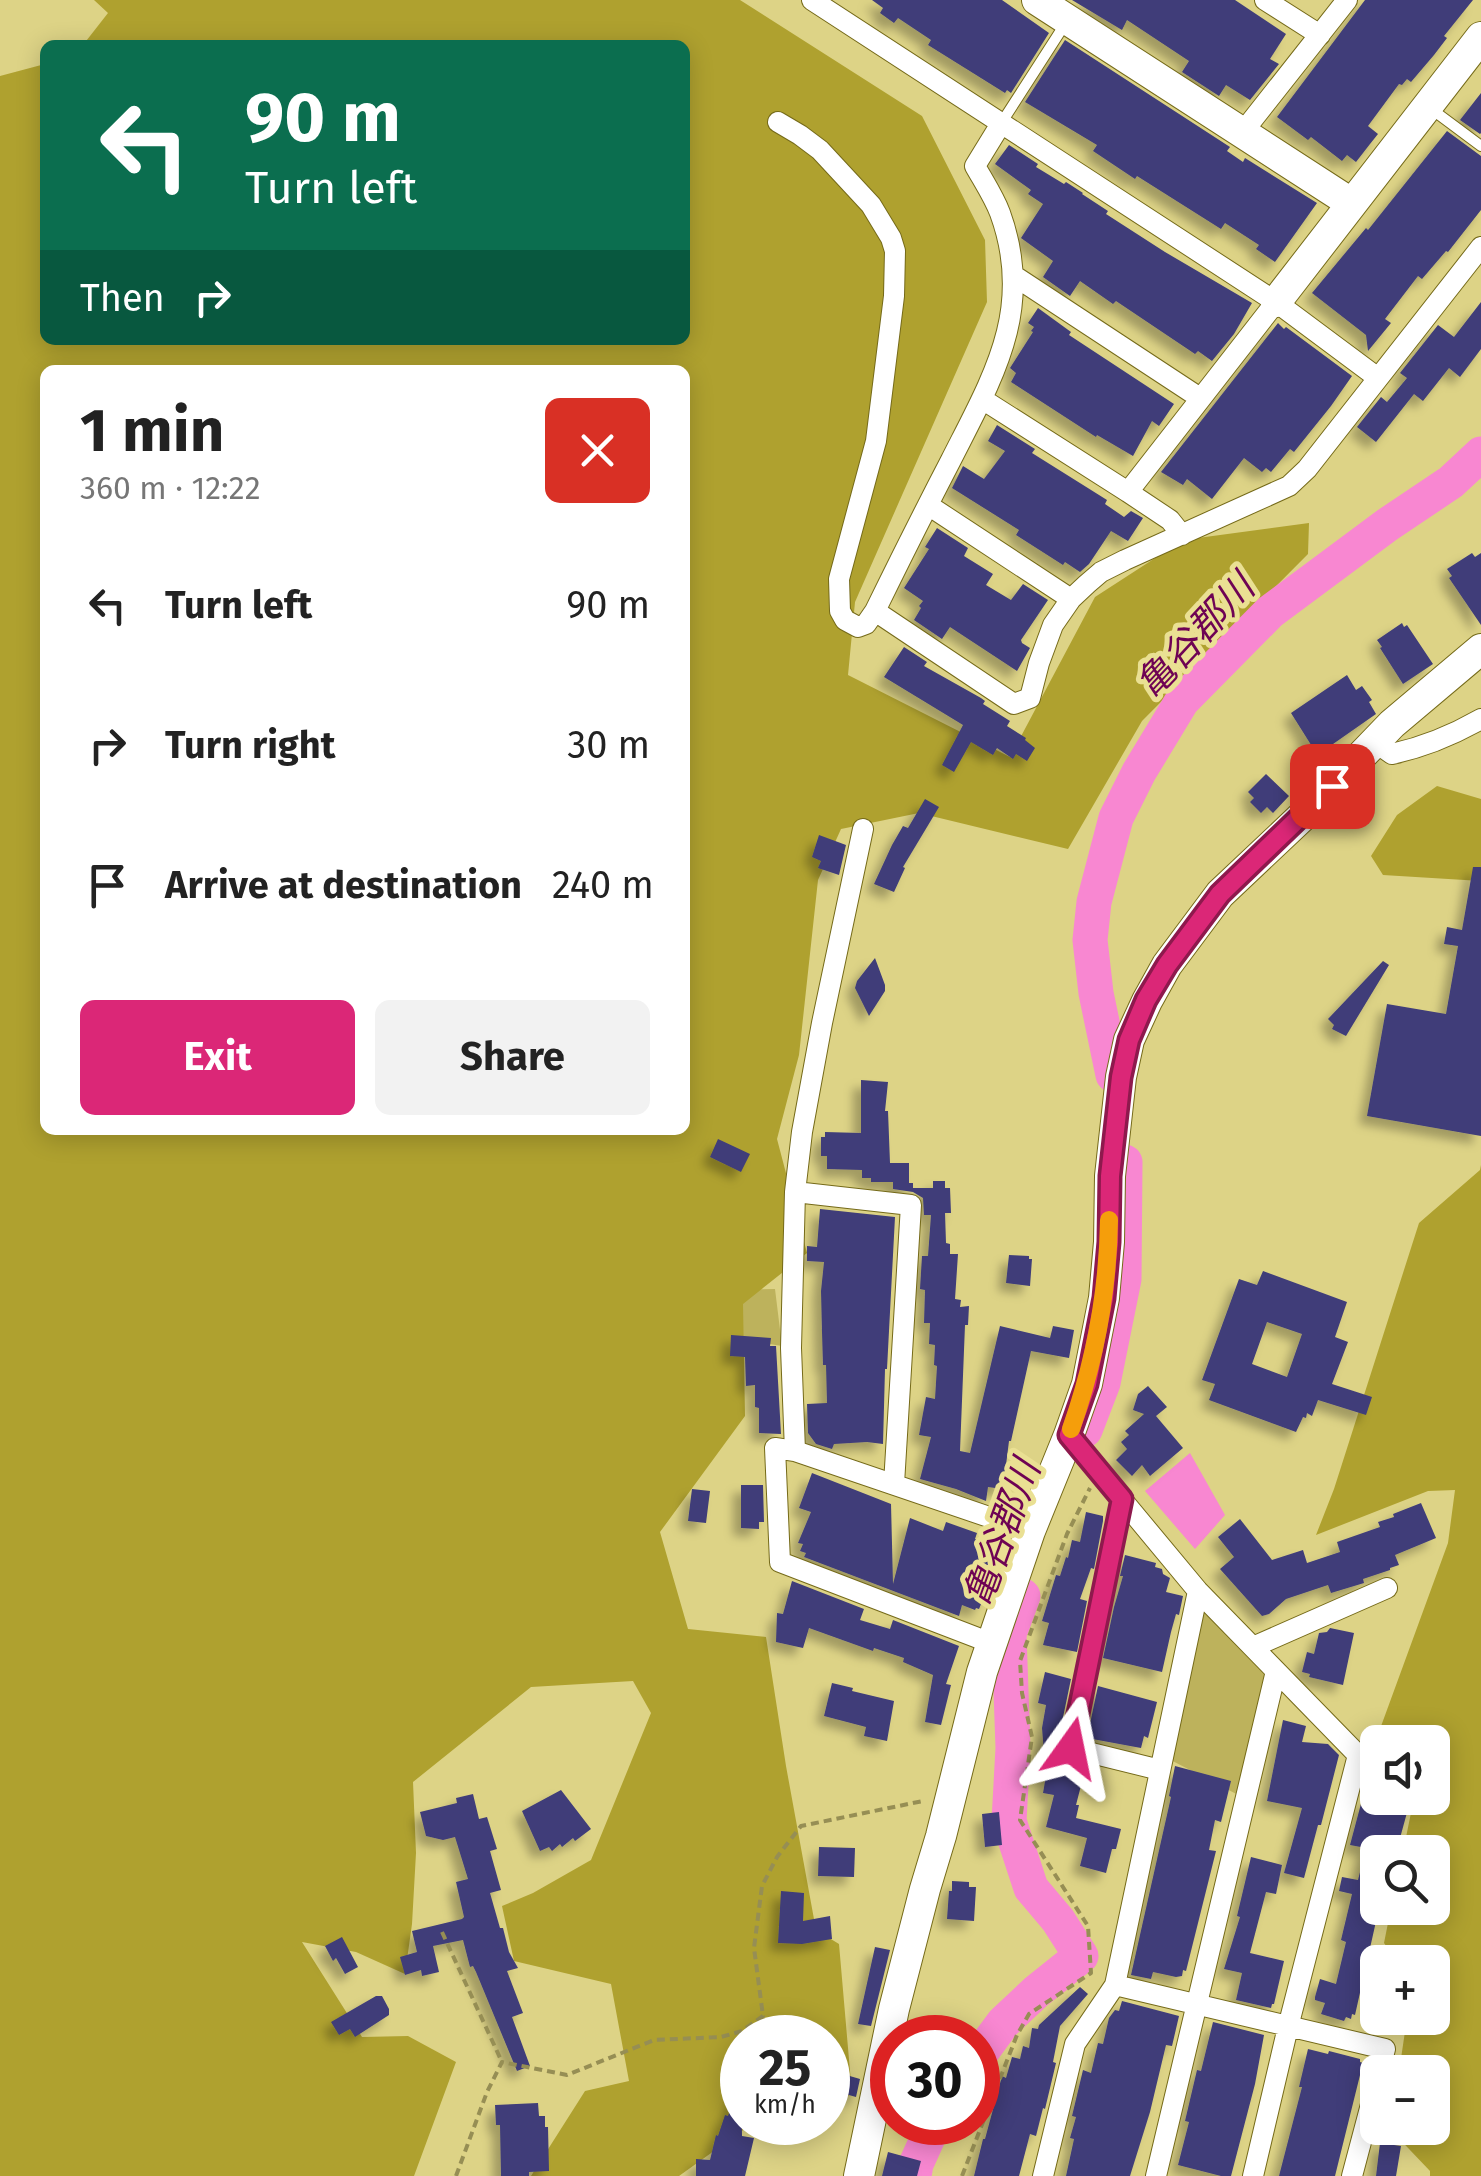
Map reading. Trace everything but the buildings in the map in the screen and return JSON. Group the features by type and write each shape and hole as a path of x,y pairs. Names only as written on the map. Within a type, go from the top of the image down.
{"street":[{"path":"812,0 1276,302 1378,378"},
{"path":"1037,0 1351,203"},
{"path":"1265,0 1320,35"},
{"path":"1242,133 1347,0"},
{"path":"1128,492 1481,37"},
{"path":"778,122 820,150 872,205 895,251 894,296 876,440 838,592 840,611 850,624 858,627 866,624 875,610 982,399 1007,340 1013,275 1009,248 1000,213 975,166 1002,122"},
{"path":"875,610 1014,704 1030,698 1053,625 1072,599 1101,572 1289,486 1307,469 1481,246"},
{"path":"1013,275 1200,398"},
{"path":"982,399 1170,520 1182,536"},
{"path":"928,505 1072,599"},
{"path":"859,2176 894,2008 990,1643 1030,1530 1084,1453 1087,1384 1104,1298 1110,1176 1129,1040 1146,1000 1186,937 1220,894 1418,701 1481,649"},
{"path":"1375,742 1392,754 1439,740 1481,719"},
{"path":"795,1451 791,1348 795,1192 822,1023 863,829"},
{"path":"795,1192 912,1204 894,1484"},
{"path":"990,1643 780,1562 775,1448 795,1451 1030,1530"},
{"path":"1084,1453 1198,1591 1358,1756 1253,2176"},
{"path":"1122,1499 1071,1748 1160,1770"},
{"path":"1253,1647 1387,1588"},
{"path":"1043,2176 1075,2044 1114,1985 1198,1591"},
{"path":"1156,2176 1276,1671"},
{"path":"1114,1985 1385,2049 1383,2055"},
{"path":"1352,2176 1360,2145"}],"lane":[{"path":"1002,122 1068,20"},
{"path":"1428,106 1481,146"}],"path":[{"path":"962,2176 1029,2014 1091,1973 1088,1926 1020,1820 1032,1738 1020,1661 1068,1534 1084,1453"},
{"path":"502,2062 568,2075 654,2040 742,2031 763,2016 754,1948 762,1886 776,1857 801,1826 931,1799"},
{"path":"442,1932 502,2062"},
{"path":"456,2176 502,2062"}],"shaded area":[{"path":"94,0 740,0 922,116 985,240 987,302 855,602 848,675 1010,757 1095,597 1183,540 1309,523 1308,554 1142,721 1068,849 919,813 841,829 818,880 799,1055 777,1139 807,1253 743,1304 745,1416 660,1532 688,1629 766,1637 816,1930 839,1944 845,2015 720,2015 722,2145 679,2176 531,2176 585,2091 629,2081 611,1984 514,1961 502,1906 591,1860 651,1713 633,1681 531,1687 413,1782 416,1853 405,1974 356,1952 302,1942 362,2037 408,2036 456,2062 414,2176 0,2176 0,76 40,65 40,345 690,345 690,40 87,40 108,13"},
{"path":"1437,786 1481,799 1481,881 1383,875 1371,856 1397,815"},
{"path":"1481,1165 1481,2176 1430,2176 1430,2171 1405,2145 1450,2145 1450,2055 1402,2055 1404,2035 1450,2035 1450,1945 1384,1943 1388,1925 1450,1925 1450,1835 1406,1835 1411,1815 1450,1815 1450,1725 1381,1725 1448,1543 1455,1490 1428,1491 1316,1535 1419,1223"},
{"path":"775,1289 782,1346 725,1337 717,1290"},
{"path":"1190,1453 1225,1515 1195,1549 1145,1491"},
{"path":"1198,1591 1276,1671 1246,1799 1163,1756"}],"waterway":[{"name":"亀谷郡川","path":"1113,1075 1090,940 1094,902 1116,818 1139,772 1182,701 1270,612 1451,482 1481,454"},
{"name":"亀谷郡川","path":"1085,1430 1103,1383 1124,1279 1125,1162"},
{"name":"亀谷郡川","path":"1000,2027 1081,1956 1031,1888 1009,1821 1013,1748 1009,1634 1023,1596"},
{"name":"亀谷郡川","path":"914,2176 925,2145"}],"slow traffic":[{"path":"1071,1429 1097,1340 1109,1220"}],"route":[{"path":"1071,1748 1122,1499 1069,1435 1087,1384 1104,1298 1110,1176 1129,1040 1167,965 1220,894 1332,786"}]}
